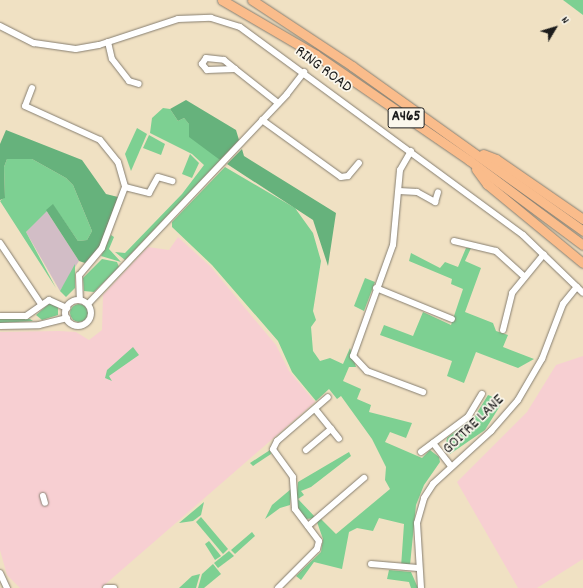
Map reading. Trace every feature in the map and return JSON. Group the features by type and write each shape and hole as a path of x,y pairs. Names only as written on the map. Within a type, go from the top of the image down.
{"highway":[{"name":"A465","path":"222,0 316,55 469,160 583,245"},
{"name":"A465","path":"252,0 475,151 583,231"},
{"path":"475,151 496,159 583,219"},
{"path":"469,160 488,184 583,262"}],"street":[{"name":"RING ROAD","path":"0,26 51,48 76,49 108,42 178,19 211,18 255,35 544,254 583,293"},
{"path":"108,42 112,59 129,81 139,84"},
{"path":"235,69 207,70 202,64 206,58 218,59 235,69 278,103"},
{"path":"88,304 278,103 304,72"},
{"path":"32,88 25,106 100,140 118,162 125,187 102,248 79,275 80,300"},
{"path":"262,120 341,177 348,176 359,163"},
{"path":"411,152 402,164 394,239 353,349 360,367 423,392"},
{"path":"125,187 149,193 158,177 172,181"},
{"path":"399,191 417,192 435,202 438,192"},
{"path":"454,241 496,251 524,276"},
{"path":"0,243 41,304"},
{"path":"502,330 512,293 524,276 544,254"},
{"name":"GOITRE LANE","path":"421,588 418,568 419,512 433,484 491,431 518,400 542,359 563,304 577,287"},
{"path":"376,288 452,319"},
{"path":"0,316 26,316 41,304 49,300 67,308"},
{"path":"67,308 67,318 74,324 85,324 91,314 88,304 80,300"},
{"path":"67,308 80,300"},
{"path":"0,326 39,325 67,318"},
{"path":"421,452 468,417 482,394"},
{"path":"278,588 317,549 319,541 294,506 293,477 273,449 277,441 328,397"},
{"path":"315,408 339,439"},
{"path":"306,450 331,429"},
{"path":"433,443 451,466"},
{"path":"308,526 364,478"},
{"path":"371,564 418,568"},
{"path":"0,573 7,588"}],"shaded area":[{"path":"46,210 79,261 60,291 26,232"},
{"path":"178,237 211,267 276,345 289,371 315,402 101,588 20,588 7,575 0,550 0,332 76,332 89,340 102,330 103,295 148,247 169,250"},
{"path":"583,356 583,559 537,588 518,588 457,482 527,412 556,365"}],"green space":[{"path":"563,0 583,0 583,15"},
{"path":"186,100 236,130 239,140 220,160 189,137 189,124 184,118 178,121 170,109"},
{"path":"163,108 170,109 178,121 184,118 220,160 125,260 115,252 125,253 182,194 204,165 192,154 150,133 152,118"},
{"path":"137,128 147,134 131,171 125,154"},
{"path":"6,130 82,160 106,194 118,197 100,246 85,263 79,261 46,210 53,204 78,241 87,240 92,231 73,185 66,178 32,159 7,159 4,167 5,198 0,200 0,144"},
{"path":"149,135 165,144 161,155 143,148"},
{"path":"242,149 244,156 336,213 328,266 313,220 227,164"},
{"path":"190,154 199,163 192,178 182,174"},
{"path":"7,159 32,159 66,178 73,185 92,231 87,240 78,241 53,205 26,232 56,288 0,201 5,197 4,167"},
{"path":"225,167 295,208 313,233 321,261 313,311 316,320 311,327 313,351 320,361 330,358 343,364 350,348 356,367 349,367 343,381 361,389 357,399 371,405 369,412 412,423 406,438 390,432 385,442 422,458 430,450 439,457 440,462 424,485 416,505 410,565 401,567 404,524 379,518 373,531 357,528 349,532 342,569 314,562 301,580 296,576 321,552 323,539 317,522 321,519 336,534 390,489 385,480 386,467 372,439 341,396 337,399 329,389 316,401 292,372 278,341 212,265 172,227 172,222"},
{"path":"111,235 114,237 109,249 121,262 101,256"},
{"path":"466,248 471,248 465,261 481,268 465,312 493,323 496,331 508,335 503,347 534,359 518,368 476,352 464,383 447,376 452,361 380,335 384,325 413,336 423,312 451,325 463,289 451,284 452,279 409,261 411,253 440,268 445,262 458,267"},
{"path":"102,259 117,262 119,267 94,292 84,291 83,278"},
{"path":"75,264 75,288 66,297 60,291"},
{"path":"365,278 375,282 364,311 354,306"},
{"path":"51,302 58,306 58,315 42,320 36,315"},
{"path":"79,304 85,307 88,313 85,319 79,322 73,319 70,313 73,307"},
{"path":"0,318 30,319 33,321 0,323"},
{"path":"133,347 139,355 109,376 112,381 105,378 107,370"},
{"path":"488,395 503,401 485,430 450,454 445,449 447,438 475,416"},
{"path":"270,450 271,454 253,466 250,463"},
{"path":"349,452 351,456 311,487 301,491 304,495 298,499 316,518 306,519 296,505 298,482"},
{"path":"291,489 290,505 280,508 265,519 272,505"},
{"path":"204,502 201,515 193,521 179,523"},
{"path":"201,517 228,549 223,554 196,522"},
{"path":"252,532 255,536 235,554 231,550"},
{"path":"209,541 221,556 215,560 205,544"},
{"path":"229,551 234,556 218,568 214,563"},
{"path":"213,564 221,574 204,588 198,588 202,574"},
{"path":"389,570 411,572 418,588 411,588 409,582 387,579"},
{"path":"200,574 196,588 179,588 192,576"}]}
